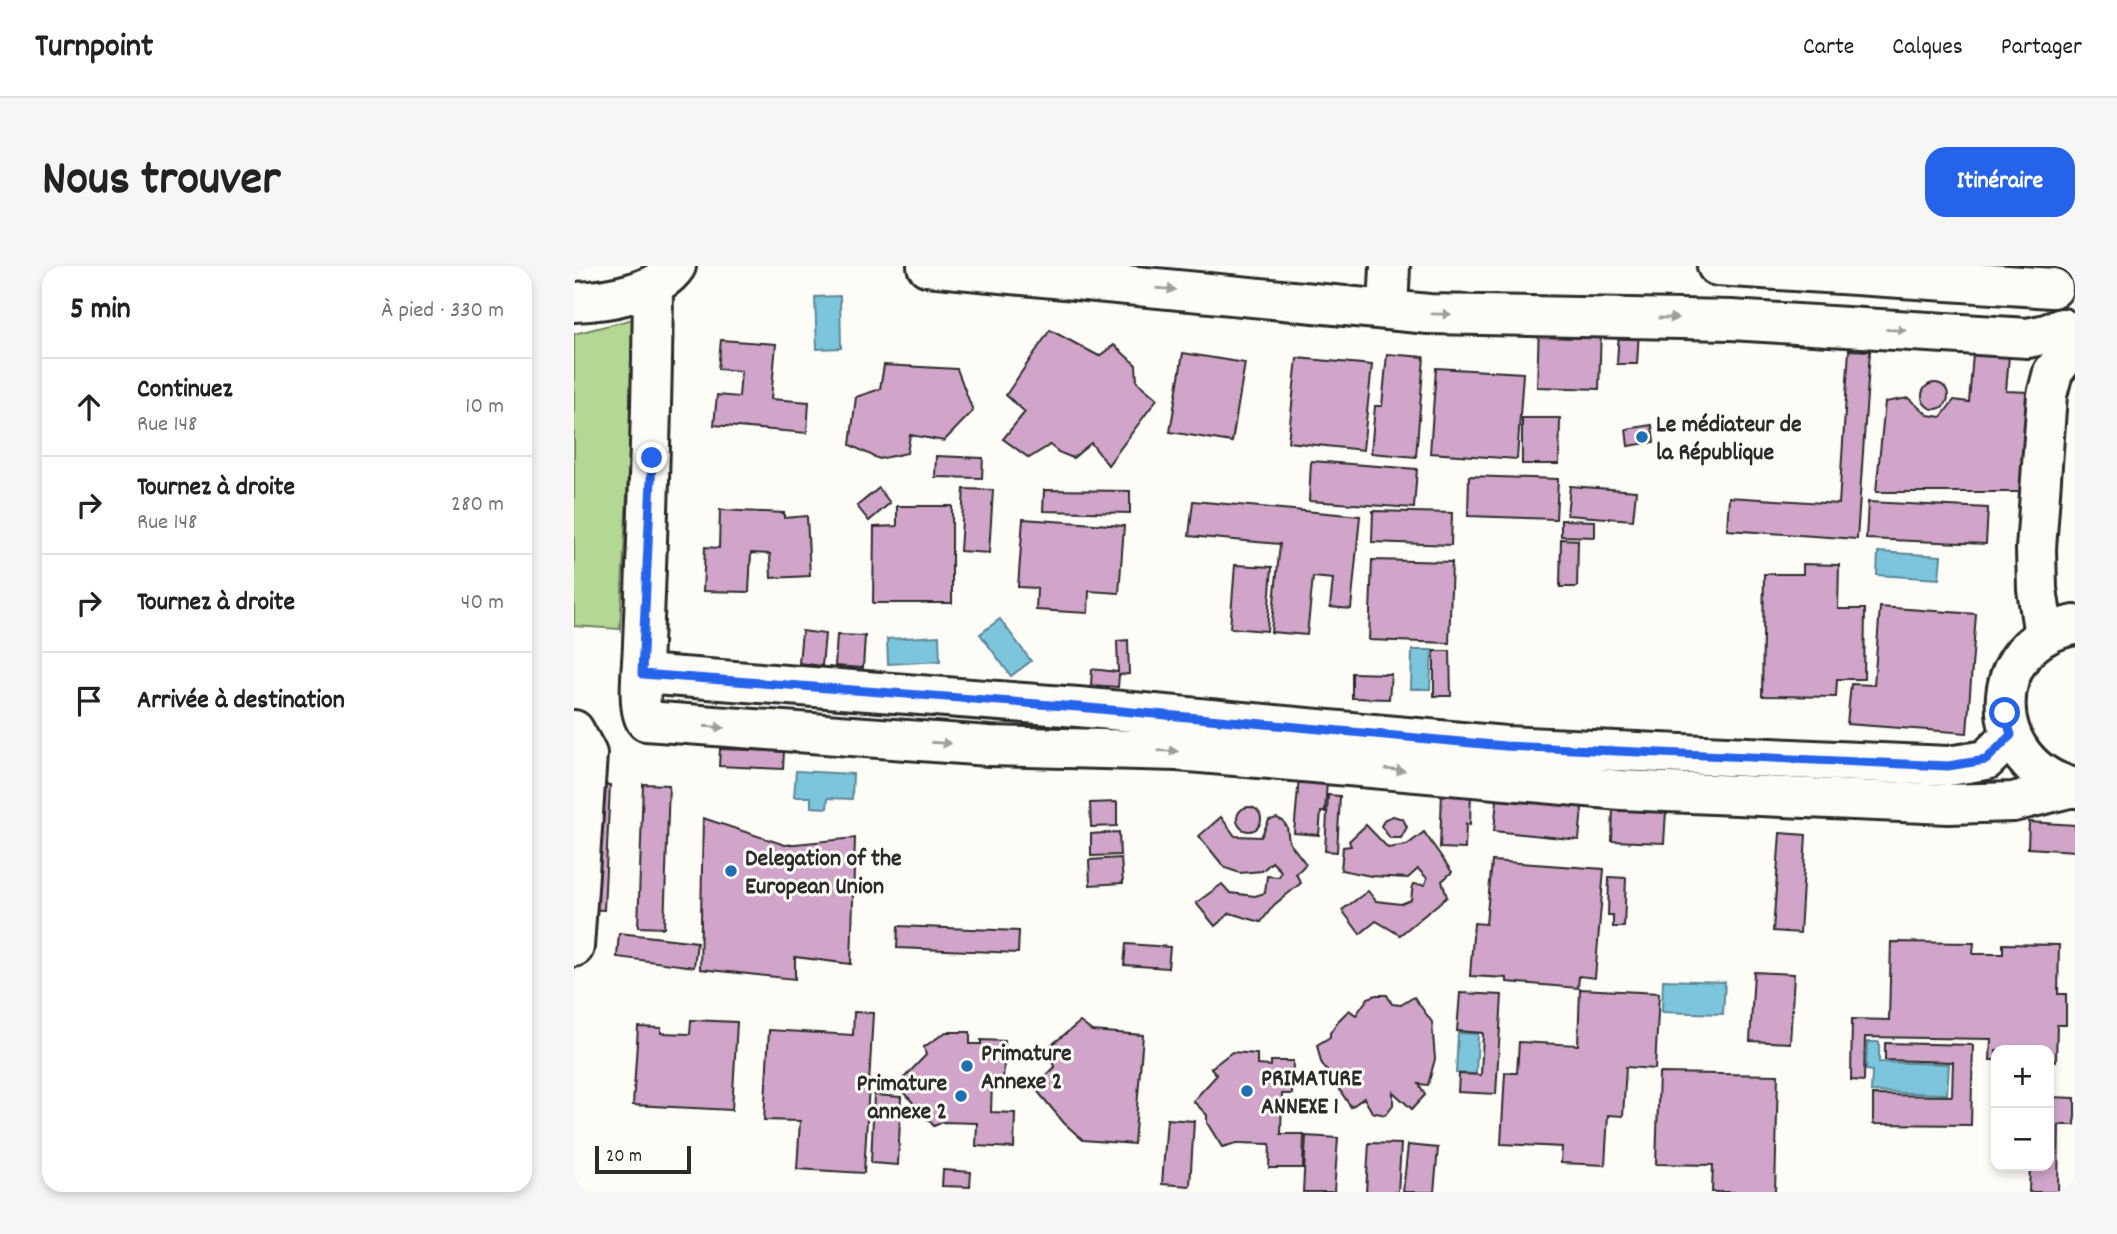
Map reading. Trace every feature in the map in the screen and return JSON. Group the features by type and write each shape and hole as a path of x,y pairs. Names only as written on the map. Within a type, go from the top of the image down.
{"street":[{"path":"927,266 1429,313 1731,320 2028,338 2046,334 2071,338"},
{"path":"1388,310 1391,266"},
{"path":"1717,266 2057,277 2054,308 2071,338"},
{"path":"574,302 592,302 664,276 642,674 642,715 646,721 989,746 1178,751 1505,746 1948,766 1986,760 2011,735"},
{"path":"2071,338 2053,372 2047,395 2036,549 2037,589 2059,630 2026,650 2014,669 2007,691 2005,713 2011,735 2025,760 2046,778 2074,788"},
{"path":"574,730 587,754 575,930"},
{"path":"1353,750 1621,790 1949,804 2013,802 2074,788"}],"green space":[{"path":"633,319 640,322 642,331 629,453 620,629 574,626 574,334"}],"water":[{"path":"840,296 841,348 817,349 815,297"},
{"path":"1878,552 1941,556 1939,579 1877,575"},
{"path":"1000,619 1031,661 1011,676 980,634"},
{"path":"939,636 940,661 888,664 887,639"},
{"path":"1412,650 1432,650 1430,689 1411,689"},
{"path":"796,771 853,774 852,799 828,798 827,808 811,807 811,797 794,797"},
{"path":"1663,980 1725,982 1723,1014 1662,1012"},
{"path":"1458,1033 1478,1034 1476,1074 1456,1073"},
{"path":"1867,1042 1879,1042 1879,1062 1949,1064 1947,1094 1871,1092 1872,1071 1866,1070"}],"building":[{"path":"1539,325 1601,328 1599,389 1537,387"},
{"path":"1050,330 1099,356 1114,345 1136,365 1137,382 1157,399 1108,465 1091,443 1073,458 1058,452 1050,445 1029,458 1003,439 1025,412 1006,395"},
{"path":"1619,330 1639,331 1637,364 1617,364"},
{"path":"721,340 776,344 771,399 809,402 807,433 714,425 717,395 739,397 741,371 718,369"},
{"path":"1849,350 1870,351 1857,539 1727,530 1729,497 1839,504"},
{"path":"1183,353 1245,363 1232,442 1170,432"},
{"path":"1387,354 1424,357 1416,457 1371,453 1375,406 1382,406"},
{"path":"1973,354 2009,356 2006,391 2028,392 2022,492 1876,492 1885,402 1908,398 1928,415 1941,417 1954,400 1969,402"},
{"path":"1297,358 1372,365 1363,450 1288,442"},
{"path":"884,365 957,369 973,411 944,441 910,435 907,453 879,459 850,445 856,397 880,389"},
{"path":"1436,368 1523,373 1517,459 1430,453"},
{"path":"1935,383 1944,387 1948,396 1944,405 1935,409 1926,405 1922,396 1926,387"},
{"path":"1522,418 1560,418 1559,464 1522,464"},
{"path":"1652,425 1654,442 1628,446 1626,429"},
{"path":"936,456 983,458 982,478 935,477"},
{"path":"1311,461 1417,469 1414,508 1309,501"},
{"path":"1469,476 1558,479 1556,519 1468,516"},
{"path":"1570,486 1636,491 1633,520 1567,515"},
{"path":"879,488 890,503 869,521 857,506"},
{"path":"964,489 993,490 989,553 960,551"},
{"path":"1044,490 1130,491 1130,513 1043,511"},
{"path":"1193,501 1360,516 1351,609 1330,607 1333,579 1313,577 1307,635 1271,632 1280,544 1189,536"},
{"path":"1868,502 1988,508 1986,544 1866,539"},
{"path":"897,506 952,506 952,603 873,603 874,527 897,526"},
{"path":"720,510 784,513 784,518 807,516 810,576 771,578 770,554 751,553 749,592 703,591 705,547 719,548"},
{"path":"1373,511 1452,513 1451,545 1372,542"},
{"path":"1023,519 1124,526 1119,593 1089,591 1088,613 1036,610 1037,588 1018,587"},
{"path":"1561,520 1595,521 1595,537 1561,536"},
{"path":"1561,539 1578,540 1577,587 1560,587"},
{"path":"1372,560 1452,562 1449,643 1369,640"},
{"path":"1803,564 1839,565 1838,609 1865,609 1864,679 1837,679 1836,697 1762,696 1764,574 1803,574"},
{"path":"1235,565 1272,567 1267,631 1230,628"},
{"path":"1880,607 1976,614 1967,733 1847,724 1851,684 1874,685"},
{"path":"802,631 825,634 822,666 799,663"},
{"path":"837,635 865,636 863,668 835,666"},
{"path":"1128,640 1129,674 1119,675 1118,687 1091,685 1092,669 1118,672 1117,641"},
{"path":"1434,651 1450,651 1451,696 1434,696"},
{"path":"1352,673 1391,674 1389,699 1352,698"},
{"path":"720,749 784,751 783,769 719,766"},
{"path":"1299,777 1327,780 1325,812 1321,812 1319,835 1294,833"},
{"path":"589,784 610,785 604,910 583,909"},
{"path":"643,784 669,785 664,928 638,927"},
{"path":"1498,788 1583,797 1579,840 1494,831"},
{"path":"1442,791 1471,792 1470,825 1466,824 1465,849 1440,848"},
{"path":"1328,795 1340,796 1337,852 1325,851"},
{"path":"1117,802 1117,826 1091,827 1090,803"},
{"path":"1249,807 1257,811 1261,819 1257,827 1249,831 1241,827 1237,819 1241,811"},
{"path":"1613,808 1666,811 1664,843 1612,841"},
{"path":"1393,816 1403,819 1407,827 1401,838 1390,838 1381,826 1385,819"},
{"path":"1221,817 1235,836 1261,837 1269,820 1277,818 1283,821 1287,827 1289,842 1306,864 1296,874 1301,883 1274,905 1261,922 1230,913 1215,926 1196,903 1222,884 1230,893 1255,896 1265,893 1267,876 1279,877 1281,871 1272,862 1262,871 1240,873 1225,868 1199,836"},
{"path":"703,818 785,845 855,838 851,964 795,957 795,979 700,969"},
{"path":"2029,822 2075,825 2075,851 2028,848"},
{"path":"1366,825 1388,848 1407,845 1424,832 1452,872 1442,881 1447,897 1400,935 1376,921 1360,934 1342,910 1368,891 1376,901 1401,904 1411,900 1413,884 1425,885 1427,878 1418,869 1408,878 1371,876 1341,870 1343,847 1351,846 1349,841"},
{"path":"1119,832 1120,855 1091,856 1091,834"},
{"path":"1780,833 1806,835 1800,933 1773,931"},
{"path":"1121,858 1123,883 1090,885 1089,860"},
{"path":"1492,861 1604,869 1595,978 1579,976 1578,988 1470,976 1474,923 1486,924"},
{"path":"1609,877 1626,878 1624,927 1613,927 1613,915 1608,915"},
{"path":"898,926 1019,931 1018,953 897,948"},
{"path":"619,933 697,942 694,967 617,957"},
{"path":"1891,942 1974,943 1973,954 2003,954 2003,944 2059,945 2058,994 2066,994 2066,1025 2057,1025 2056,1061 2054,1045 1991,1045 1990,1060 1991,1039 1865,1037 1864,1081 1851,1080 1852,1019 1889,1020"},
{"path":"1126,944 1170,947 1168,968 1124,965"},
{"path":"1754,972 1794,974 1790,1043 1750,1041"},
{"path":"1580,989 1659,993 1655,1069 1626,1067 1623,1116 1608,1115 1605,1165 1561,1163 1562,1147 1501,1144 1505,1073 1517,1073 1519,1042 1578,1045"},
{"path":"1460,993 1502,995 1496,1094 1458,1092 1459,1074 1481,1075 1483,1033 1457,1031"},
{"path":"1387,995 1392,1004 1401,1005 1414,997 1432,1022 1435,1059 1428,1085 1419,1084 1425,1095 1412,1109 1393,1092 1393,1105 1385,1115 1372,1112 1364,1098 1351,1107 1321,1062 1317,1045 1330,1037 1338,1021 1349,1010 1356,1015 1368,998"},
{"path":"854,1012 873,1013 864,1173 797,1169 800,1121 764,1120 769,1030 853,1035"},
{"path":"691,1020 737,1022 732,1110 633,1105 638,1027 661,1028 661,1033 690,1034"},
{"path":"1080,1022 1092,1031 1143,1035 1134,1144 1083,1140 1064,1123 1034,1087 1055,1067 1044,1051"},
{"path":"946,1032 970,1032 970,1044 981,1044 981,1040 1005,1041 1003,1082 992,1081 991,1112 1015,1113 1014,1148 976,1146 977,1123 943,1122 934,1126 897,1085 926,1055 924,1047"},
{"path":"1885,1043 1973,1045 1971,1125 1873,1124 1873,1095 1952,1096 1953,1062 1885,1060"},
{"path":"1232,1052 1257,1054 1257,1065 1271,1066 1271,1061 1293,1061 1292,1094 1282,1094 1281,1134 1304,1134 1303,1168 1269,1168 1270,1144 1237,1143 1222,1147 1207,1123 1207,1115 1193,1101 1217,1075 1211,1068"},
{"path":"1659,1073 1778,1075 1775,1192 1712,1192 1713,1165 1656,1164"},
{"path":"874,1095 901,1097 898,1165 871,1163"},
{"path":"2054,1097 2075,1098 2075,1125 2059,1125 2058,1192 2029,1192 2030,1171 2054,1171"},
{"path":"1167,1119 1194,1121 1190,1186 1162,1184"},
{"path":"1306,1136 1338,1138 1334,1192 1303,1192"},
{"path":"1369,1143 1401,1144 1398,1192 1366,1192"},
{"path":"1408,1145 1438,1148 1434,1192 1403,1192"},
{"path":"943,1170 971,1172 970,1187 942,1186"}],"place":[{"name":"Le médiateur de la République","path":"1642,437"},
{"name":"Delegation of the European Union","path":"731,871"},
{"name":"Primature Annexe 2","path":"967,1066"},
{"name":"PRIMATURE ANNEXE 1","path":"1247,1091"},
{"name":"Primature annexe 2","path":"961,1096"}],"route":[{"path":"652,458 642,674 1078,707 1505,746 1948,766 1986,760 2011,735 2005,713"}]}
